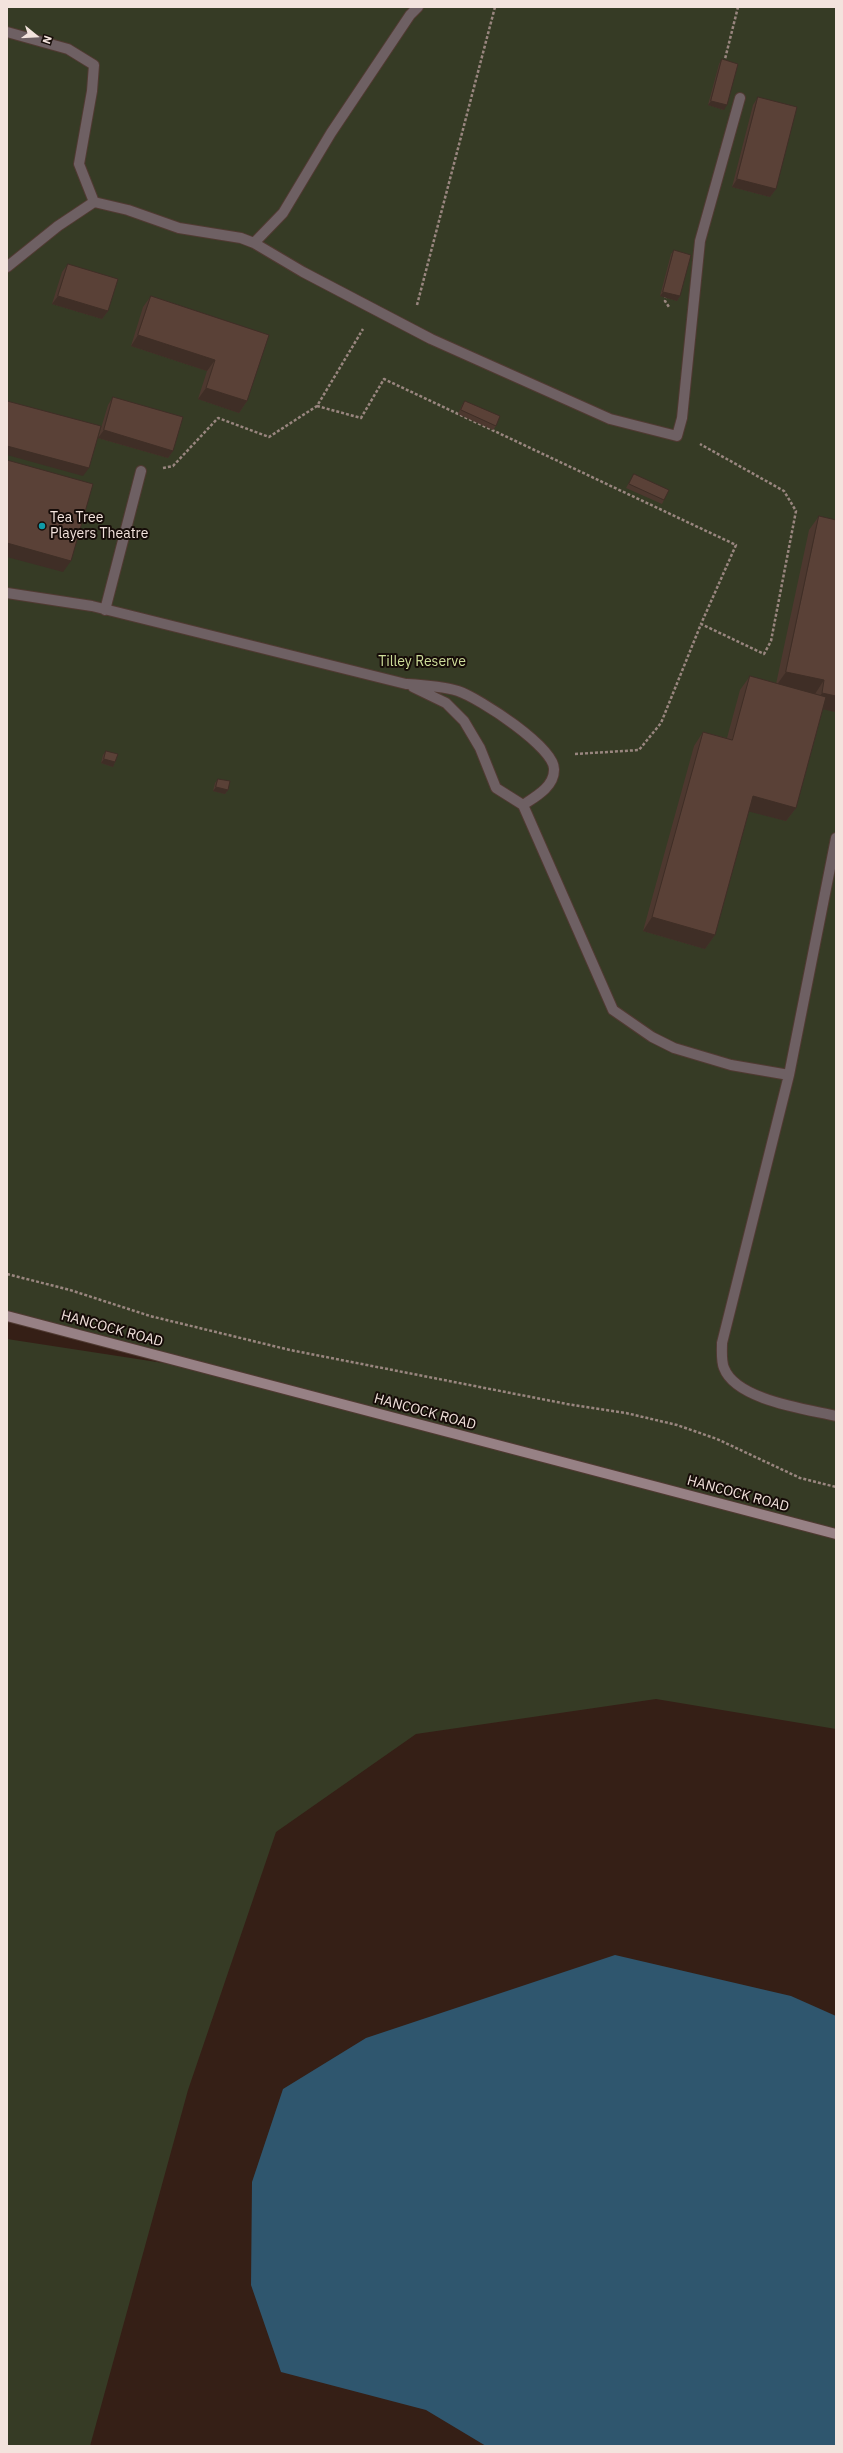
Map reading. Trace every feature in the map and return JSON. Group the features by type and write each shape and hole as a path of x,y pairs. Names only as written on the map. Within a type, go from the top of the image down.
{"main road":[{"name":"HANCOCK ROAD","path":"7,1316 836,1534"}],"lane":[{"path":"254,243 283,213 331,134 410,15 418,7"},
{"path":"7,32 68,49 94,65 92,91 79,164 94,202"},
{"path":"7,267 58,226 94,202 128,210 180,228 241,238 254,243 303,272 412,327 431,339 610,419 677,436 684,405 700,241 740,98"},
{"path":"105,610 141,471"},
{"path":"7,593 105,610 406,684 443,687 459,692 502,715 552,757 554,771 546,789 523,805"},
{"path":"406,684 446,703 464,721 480,748 496,788 523,805 613,1010 652,1037 674,1048 730,1065 788,1075"},
{"path":"836,838 788,1075 722,1344 724,1368 736,1384 759,1397 836,1416"}],"path":[{"path":"412,327 495,7"},
{"path":"141,471 173,466 218,418 269,437 317,406 375,308"},
{"path":"317,406 361,418 384,379 736,546 701,624 661,723 639,750 552,757"},
{"path":"677,436 698,443 784,491 796,511 771,641 764,654 701,624"},
{"path":"7,1274 70,1290 150,1316 290,1350 567,1404 626,1413 677,1425 717,1439 800,1478 836,1487"}],"green space":[{"name":"Tilley Reserve","path":"7,7 836,7 836,1729 656,1699 416,1734 276,1832 188,2090 90,2446 7,2446 7,1339 222,1372 7,1316"}],"water":[{"path":"615,1955 791,1996 836,2016 836,2446 486,2446 426,2410 281,2372 251,2285 252,2182 283,2089 366,2038"}],"building":[{"path":"722,59 738,64 727,105 711,101"},
{"path":"758,97 797,107 776,189 737,179"},
{"path":"674,250 691,255 680,296 663,292"},
{"path":"68,264 118,279 108,311 58,296"},
{"path":"151,296 269,335 247,401 206,388 215,360 138,335"},
{"path":"113,397 183,417 173,451 104,430"},
{"path":"7,401 101,426 89,468 7,446"},
{"path":"465,401 500,416 496,426 461,410"},
{"name":"Tea Tree Players Theatre","path":"7,460 93,484 71,561 7,543"},
{"path":"634,474 669,490 664,500 629,484"},
{"path":"819,516 836,520 836,696 822,693 824,680 786,672"},
{"path":"750,676 826,697 796,808 753,796 715,935 652,917 703,732 732,740"},
{"path":"106,751 118,754 115,762 104,759"},
{"path":"218,779 230,781 228,790 216,787"}],"place":[{"name":"Tea Tree Players Theatre","path":"42,526"}]}
